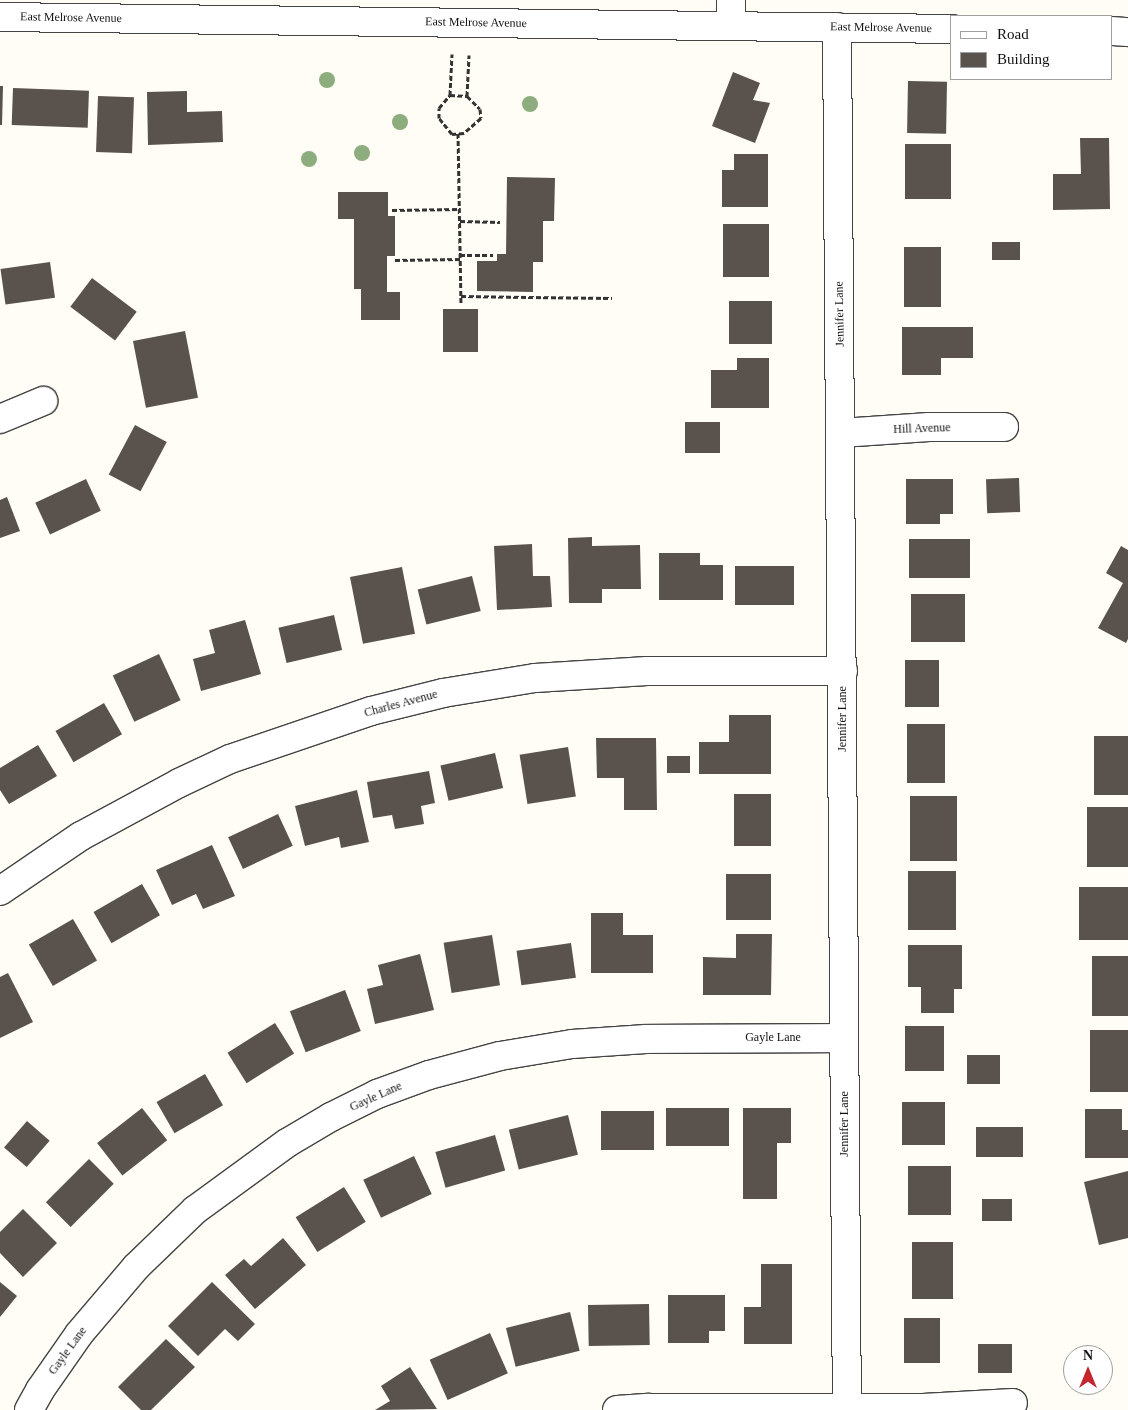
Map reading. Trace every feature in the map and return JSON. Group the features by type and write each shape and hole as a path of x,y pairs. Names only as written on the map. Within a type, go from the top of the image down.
{"street":[{"name":"East Melrose Avenue","path":"0,17 731,13 837,27 950,29"},
{"name":"Jennifer Lane","path":"837,27 847,1409"},
{"path":"1113,31 1128,32"},
{"path":"0,419 43,401"},
{"name":"Hill Avenue","path":"841,433 929,427 1004,427"},
{"name":"Charles Avenue","path":"0,891 81,836 179,783 230,759 371,711 443,693 535,678 647,671 843,671"},
{"name":"Gayle Lane","path":"29,1410 40,1390 79,1334 136,1267 194,1210 286,1143 330,1117 377,1094 429,1075 482,1061 572,1044 646,1039 844,1038"},
{"path":"616,1410 649,1408 923,1408 1013,1403"}],"path":[{"path":"450,96 467,96 480,109 481,118 464,133 452,134 439,118 439,108 450,96 452,54"},
{"path":"467,96 469,54"},
{"path":"458,133 461,304"},
{"path":"392,210 459,209"},
{"path":"460,221 500,222"},
{"path":"395,260 493,255"},
{"path":"461,296 612,298"}],"building":[{"path":"733,72 760,83 753,100 770,103 755,143 712,126"},
{"path":"908,81 947,82 946,134 907,133"},
{"path":"0,86 3,86 2,125 0,125"},
{"path":"13,88 89,91 88,128 12,125"},
{"path":"187,91 187,112 222,111 223,142 148,145 147,92"},
{"path":"98,96 134,97 132,153 96,152"},
{"path":"1080,138 1109,138 1110,209 1053,210 1053,174 1081,174"},
{"path":"905,144 951,144 951,199 905,199"},
{"path":"734,154 768,154 768,207 722,207 722,170 734,170"},
{"path":"507,177 555,178 554,221 543,221 543,262 533,262 533,292 477,291 477,261 497,261 497,254 506,254"},
{"path":"338,192 388,192 388,216 395,216 395,256 387,256 387,292 400,292 400,320 361,320 361,289 354,289 354,219 338,219"},
{"path":"723,224 769,224 769,277 723,277"},
{"path":"992,242 1020,242 1020,260 992,260"},
{"path":"904,247 941,247 941,307 904,307"},
{"path":"50,262 55,298 5,305 0,269"},
{"path":"92,278 137,312 115,340 70,307"},
{"path":"729,301 772,301 772,344 729,344"},
{"path":"443,309 478,309 478,352 443,352"},
{"path":"902,327 973,327 973,358 941,358 941,375 902,375"},
{"path":"185,331 198,398 146,408 133,341"},
{"path":"737,358 769,358 769,408 711,408 711,370 737,370"},
{"path":"685,422 720,422 720,453 685,453"},
{"path":"135,425 167,442 140,491 109,474"},
{"path":"1019,478 1020,512 987,513 986,479"},
{"path":"86,479 101,511 50,534 35,503"},
{"path":"906,479 953,479 953,514 940,514 940,524 906,524"},
{"path":"7,497 20,531 0,538 0,500"},
{"path":"592,537 592,546 640,545 641,589 602,589 602,603 569,603 568,538"},
{"path":"909,539 970,539 970,578 909,578"},
{"path":"532,544 533,576 550,576 552,607 497,610 494,546"},
{"path":"1121,546 1128,550 1128,639 1126,643 1098,628 1123,583 1106,573"},
{"path":"659,553 700,553 700,565 723,565 723,600 659,600"},
{"path":"735,566 794,566 794,605 735,605"},
{"path":"402,567 415,634 363,644 350,577"},
{"path":"472,576 481,611 426,624 418,590"},
{"path":"911,594 965,594 965,642 911,642"},
{"path":"334,615 342,650 287,663 278,628"},
{"path":"245,620 261,674 201,691 193,659 215,653 209,630"},
{"path":"159,654 181,700 134,722 113,676"},
{"path":"905,660 939,660 939,707 905,707"},
{"path":"104,703 122,734 74,762 56,731"},
{"path":"729,715 771,715 771,774 699,774 699,742 729,742"},
{"path":"907,724 945,724 945,783 907,783"},
{"path":"1094,736 1128,736 1128,795 1094,795"},
{"path":"596,738 656,738 657,810 624,810 624,778 597,778"},
{"path":"38,745 57,776 9,804 0,790 0,768"},
{"path":"568,747 576,796 527,804 520,755"},
{"path":"495,753 503,788 449,801 440,766"},
{"path":"667,756 690,756 690,773 667,773"},
{"path":"429,771 435,803 421,806 424,824 395,829 392,815 373,818 367,782"},
{"path":"357,790 369,842 341,848 339,837 305,846 295,806"},
{"path":"734,794 771,794 771,846 734,846"},
{"path":"910,796 957,796 957,861 910,861"},
{"path":"1087,807 1128,807 1128,867 1087,867"},
{"path":"278,814 293,846 243,869 228,837"},
{"path":"212,845 235,896 203,909 196,894 172,905 156,870"},
{"path":"908,871 956,871 956,930 908,930"},
{"path":"726,874 771,874 771,920 726,920"},
{"path":"142,884 160,915 112,943 94,912"},
{"path":"1079,887 1128,887 1128,940 1079,940"},
{"path":"591,913 623,913 623,935 653,935 653,973 591,973"},
{"path":"73,919 97,961 53,986 29,944"},
{"path":"736,934 772,934 771,995 703,995 703,957 736,958"},
{"path":"492,935 500,985 452,993 444,943"},
{"path":"571,943 576,978 521,985 517,951"},
{"path":"908,945 962,945 962,989 954,989 954,1013 921,1013 921,987 908,987"},
{"path":"420,954 434,1010 375,1024 367,989 383,985 378,965"},
{"path":"1092,956 1128,956 1128,1016 1092,1016"},
{"path":"8,973 33,1022 0,1038 0,977"},
{"path":"345,990 361,1031 306,1052 290,1011"},
{"path":"275,1023 294,1054 247,1083 228,1053"},
{"path":"905,1026 944,1026 944,1071 905,1071"},
{"path":"1090,1030 1128,1030 1128,1092 1090,1092"},
{"path":"967,1055 1000,1055 1000,1084 967,1084"},
{"path":"205,1074 223,1105 175,1133 157,1102"},
{"path":"902,1102 945,1102 945,1145 902,1145"},
{"path":"142,1108 167,1140 122,1175 97,1143"},
{"path":"666,1108 729,1108 729,1146 666,1146"},
{"path":"743,1108 791,1108 791,1143 777,1143 777,1199 743,1199"},
{"path":"1085,1109 1122,1109 1122,1130 1128,1130 1128,1158 1085,1158"},
{"path":"601,1111 654,1111 654,1150 601,1150"},
{"path":"568,1115 578,1155 519,1170 509,1130"},
{"path":"27,1121 50,1141 27,1167 4,1147"},
{"path":"976,1127 1023,1127 1023,1157 976,1157"},
{"path":"495,1135 505,1171 446,1188 435,1152"},
{"path":"414,1156 432,1194 381,1218 363,1180"},
{"path":"89,1159 114,1184 71,1227 46,1202"},
{"path":"908,1166 951,1166 951,1215 908,1215"},
{"path":"1128,1171 1128,1238 1099,1245 1084,1182"},
{"path":"344,1187 366,1222 317,1252 296,1217"},
{"path":"982,1199 1012,1199 1012,1221 982,1221"},
{"path":"23,1209 57,1243 23,1277 0,1253 0,1232"},
{"path":"283,1238 306,1265 255,1309 225,1275 244,1259 251,1266"},
{"path":"912,1242 953,1242 953,1299 912,1299"},
{"path":"761,1264 792,1264 792,1344 744,1344 744,1307 761,1307"},
{"path":"0,1282 17,1296 0,1317"},
{"path":"212,1282 255,1324 238,1341 225,1329 198,1356 168,1326"},
{"path":"668,1295 725,1295 725,1331 709,1331 709,1343 668,1343"},
{"path":"649,1304 650,1345 589,1346 588,1305"},
{"path":"570,1312 580,1351 516,1367 506,1328"},
{"path":"904,1318 940,1318 940,1363 904,1363"},
{"path":"490,1333 508,1373 448,1400 430,1360"},
{"path":"166,1339 195,1367 151,1410 141,1410 118,1387"},
{"path":"978,1344 1012,1344 1012,1373 978,1373"},
{"path":"410,1367 437,1409 375,1410 390,1401 381,1386"}]}
